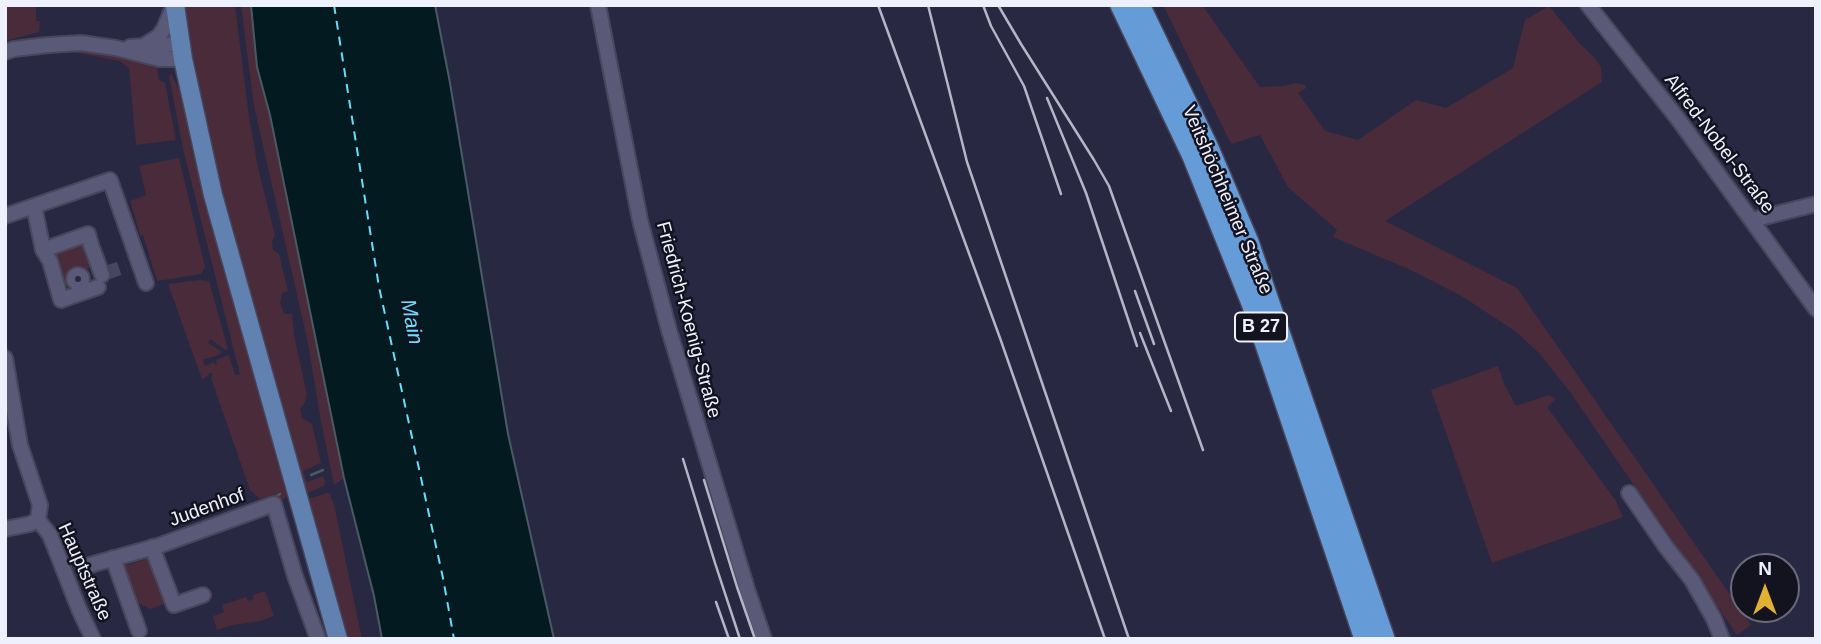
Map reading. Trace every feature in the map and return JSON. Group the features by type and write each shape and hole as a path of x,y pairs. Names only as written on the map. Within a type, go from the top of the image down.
{"highway":[{"name":"Veitshöchheimer Straße","path":"1121,5 1140,13 1157,44 1208,148 1248,242 1384,639"},
{"name":"Veitshöchheimer Straße","path":"1140,13 1193,156 1248,291 1365,639"}],"main road":[{"path":"174,5 213,195 338,639"}],"street":[{"path":"142,47 158,37 174,5"},
{"name":"Friedrich-Koenig-Straße","path":"598,5 640,220 669,330 764,639"},
{"name":"Alfred-Nobel-Straße","path":"1588,5 1678,119 1816,309"},
{"path":"5,51 81,43 116,48 159,60 182,52"},
{"path":"116,48 142,47 182,52"},
{"path":"5,216 110,180 132,264 146,283"},
{"path":"1752,220 1816,204"},
{"path":"34,206 43,250 50,261 61,300 97,269"},
{"path":"43,250 88,234 97,269"},
{"path":"58,289 97,269"},
{"name":"Hauptstraße","path":"5,358 20,445 40,505 38,520 50,535 70,572 79,610 93,639"},
{"path":"1629,493 1692,580 1722,639"},
{"name":"Judenhof","path":"90,565 152,547 274,504 295,576 318,639"},
{"path":"5,529 38,520"},
{"name":"Judenhof","path":"152,547 174,605 203,595"},
{"path":"113,558 139,632"}],"shaded area":[{"path":"5,5 36,5 36,21 40,21 39,32 5,41"},
{"path":"182,5 235,5 258,168 275,235 272,241 273,250 279,254 288,291 282,293 280,303 284,314 292,314 307,395 300,409 302,418 312,424 321,463 303,471 307,482 323,476 325,481 324,486 304,494 253,320 211,151"},
{"path":"241,5 251,5 257,67 270,115 344,478 334,485 308,343 254,106"},
{"path":"1163,5 1202,5 1260,87 1296,83 1305,85 1306,88 1298,93 1325,131 1358,140 1416,100 1446,108 1513,68 1525,20 1549,6 1601,67 1602,82 1385,221 1517,288 1730,595 1730,623 1751,625 1737,635 1570,392 1540,354 1515,331 1463,297 1413,271 1333,237 1337,230 1288,187 1260,135 1231,144"},
{"path":"72,49 157,65 159,80 165,83 176,140 136,145 129,68 120,61 72,52"},
{"path":"171,73 180,92 210,219 290,492 280,502 275,500 273,495 260,499 250,490 211,378 213,374 209,373 202,379 168,284 209,281 228,349 225,350 211,339 208,343 221,351 221,354 203,360 205,366 214,362 215,365 216,360 229,355 235,375 240,374 183,149 169,76"},
{"path":"179,158 205,267 201,274 157,281 130,201 146,195 139,166"},
{"path":"83,241 95,264 60,286 53,258 55,250"},
{"path":"1498,366 1516,406 1549,395 1556,399 1547,407 1616,501 1623,517 1492,563 1431,390"},
{"path":"327,493 334,505 362,639 348,639 305,500"},
{"path":"151,549 169,602 150,609 133,600 119,559 123,558 128,565 149,558 143,552"},
{"path":"265,591 274,616 217,630 213,616 224,612 222,605 246,597 248,601 254,599 253,595"}],"water":[{"name":"Main","path":"251,5 435,5 508,434 554,639 382,639 344,478 270,115 257,67"}],"waterway":[{"path":"311,475 323,470"}],"ferry route":[{"path":"334,5 379,287 454,639"}],"tunnel":[{"path":"106,273 126,266"},
{"path":"75,571 90,565"}],"railway":[{"path":"878,5 1000,338 1105,639"},
{"path":"928,5 967,162 1129,639"},
{"path":"983,5 991,26 1024,86 1061,194"},
{"path":"998,5 1109,186 1203,450"},
{"path":"1047,98 1086,193 1137,346"},
{"path":"1135,291 1154,344"},
{"path":"1140,333 1171,411"},
{"path":"683,459 740,639"},
{"path":"704,480 755,639"},
{"path":"716,602 729,639"}]}
